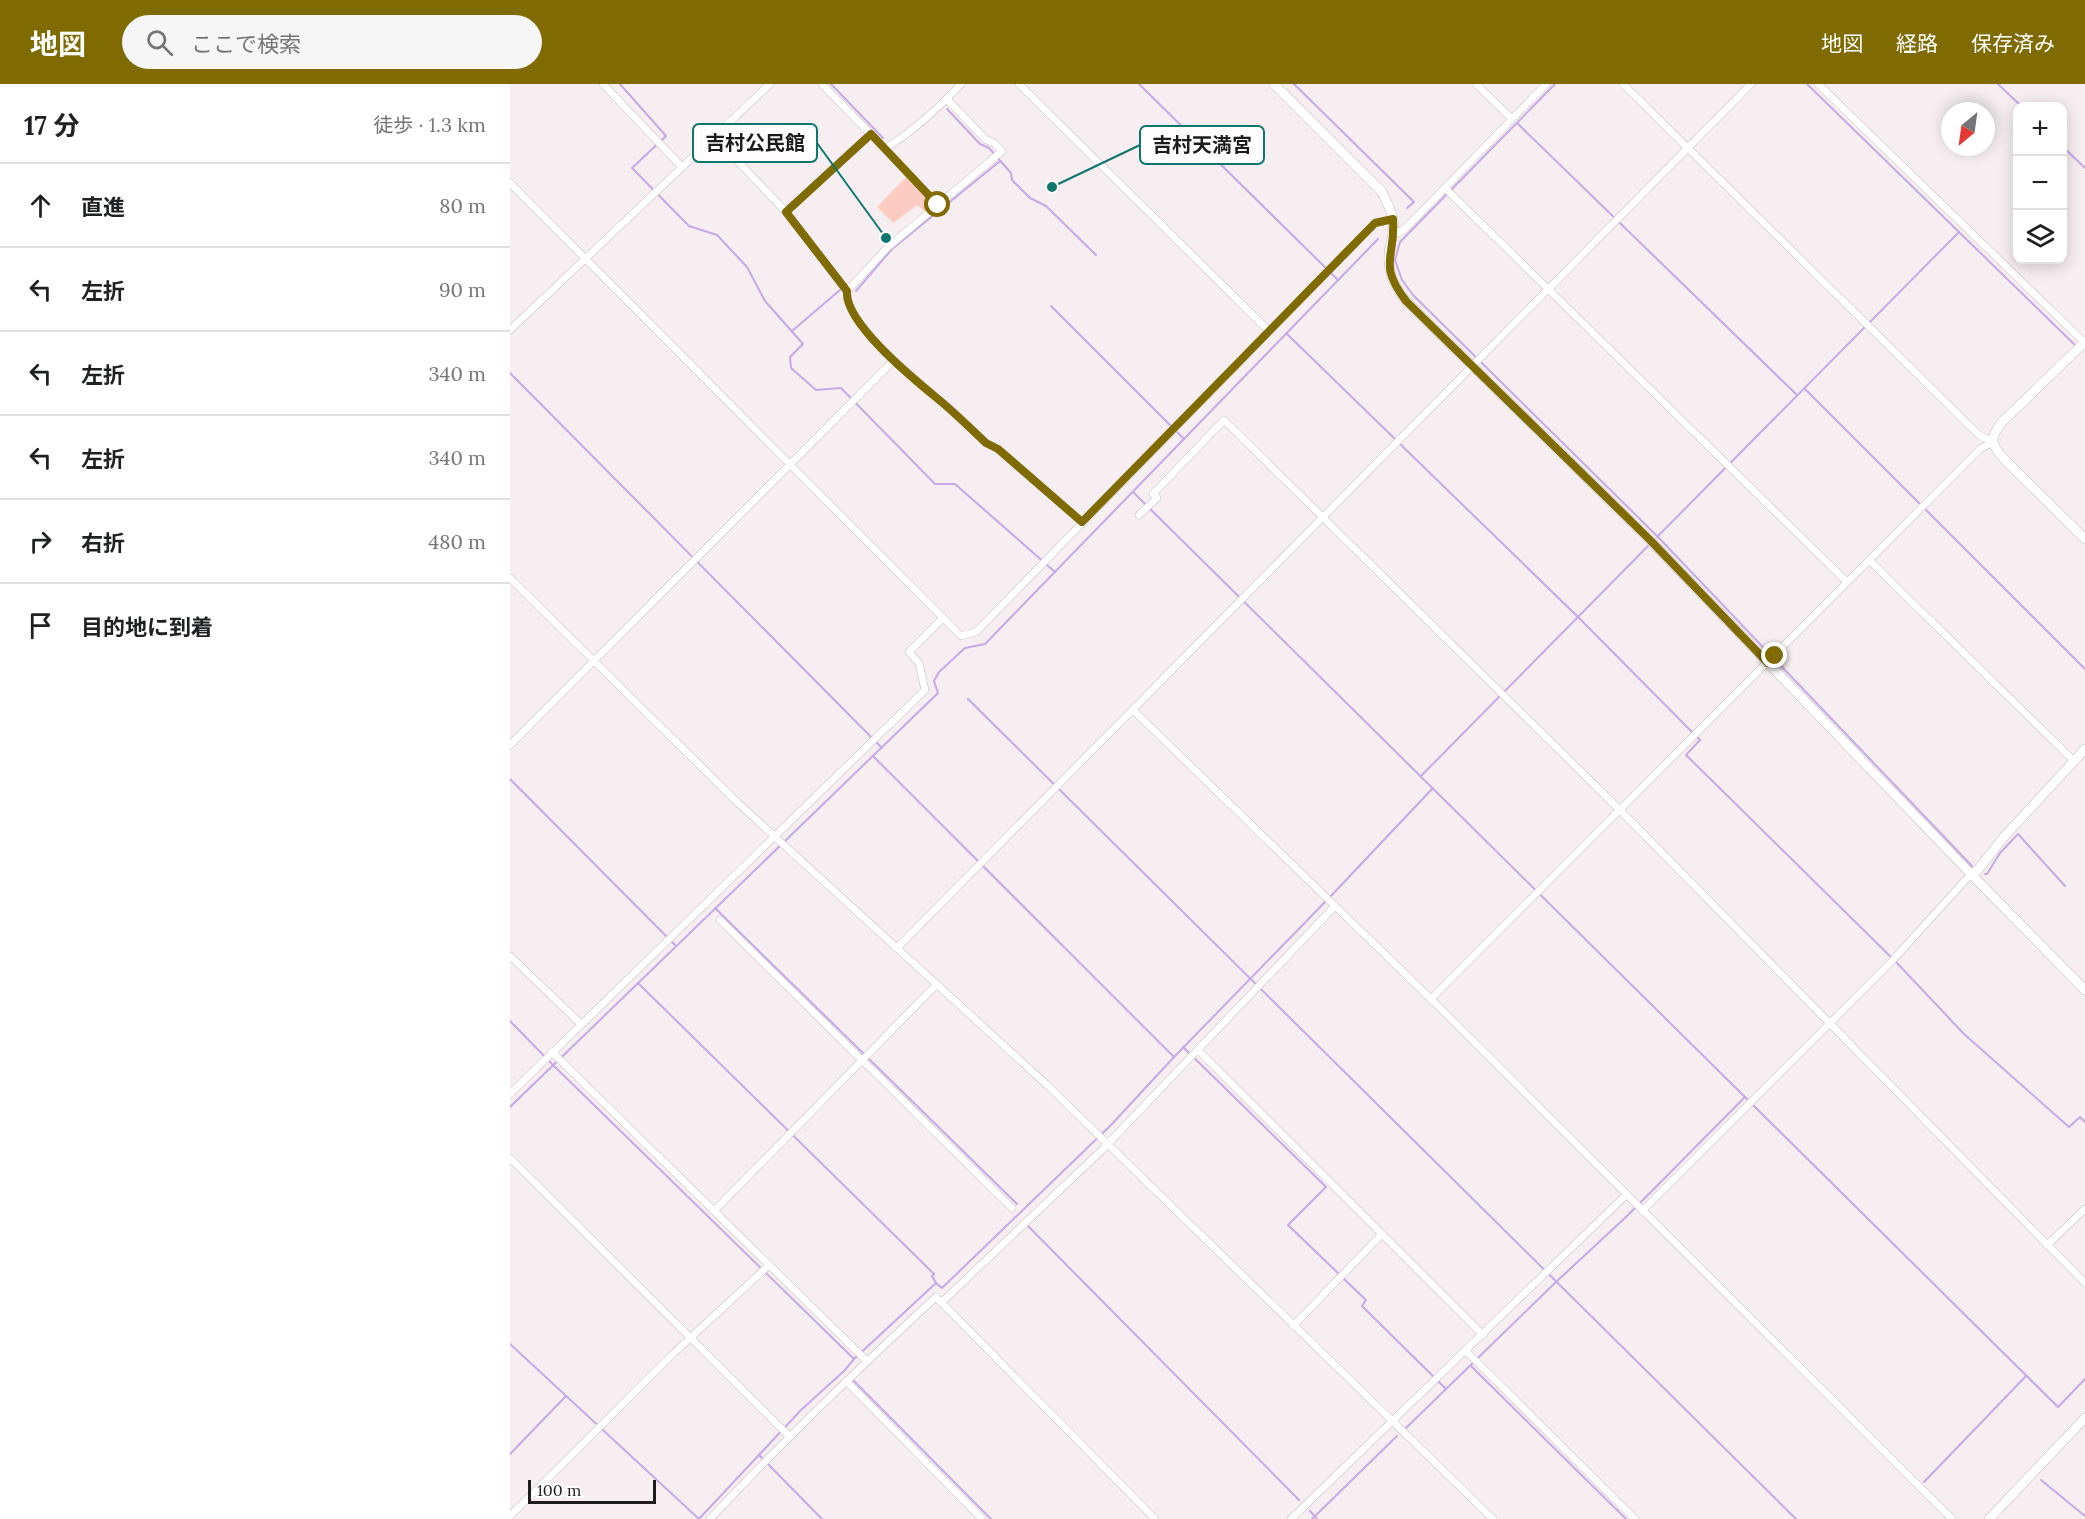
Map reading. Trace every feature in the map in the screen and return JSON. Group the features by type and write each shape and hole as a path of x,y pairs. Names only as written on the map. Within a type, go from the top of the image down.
{"street":[{"path":"603,84 682,166"},
{"path":"510,330 770,84"},
{"path":"822,84 938,205"},
{"path":"885,149 914,129 948,99 961,84"},
{"path":"1019,84 1269,332"},
{"path":"1274,84 1375,184 1391,208 1393,227 1389,261 1395,287 1406,301 1477,362 1652,543 1771,660 1971,874 2085,990"},
{"path":"1476,84 1512,119"},
{"path":"510,183 961,636 976,632 1375,223 1405,229 1447,191 1546,84"},
{"path":"1623,84 1979,435 1993,442"},
{"path":"897,948 1751,84"},
{"path":"1818,84 2082,345 2002,422 1993,434 1993,442 1995,449 2003,458 2085,539"},
{"path":"847,291 888,247 1002,152 994,143 985,139 948,99"},
{"path":"786,212 871,134"},
{"path":"714,136 786,212 847,291 857,320 894,360 986,443 998,449 1082,522"},
{"path":"1447,191 1847,582"},
{"path":"510,745 894,360"},
{"path":"1144,510 1157,498 1153,494 1224,420 1620,810 2085,1283"},
{"path":"1431,999 1980,449 1993,442"},
{"path":"1869,560 2074,761"},
{"path":"510,578 778,841 998,1038 1493,1519"},
{"path":"510,1094 553,1057 581,1024 668,939 778,841 874,739 925,690 918,663 909,652 943,618"},
{"path":"1133,710 1431,999 1952,1519"},
{"path":"1639,1208 1748,1107 1894,959 1971,874 1977,871 2003,838 2085,749"},
{"path":"942,1302 1026,1223 1102,1138 1194,1054 1257,988 1330,901"},
{"path":"720,920 865,1057 1012,1208"},
{"path":"510,956 581,1024"},
{"path":"714,1211 937,984"},
{"path":"1194,1054 1383,1234 1483,1335"},
{"path":"553,1057 714,1211 765,1269 867,1361"},
{"path":"510,1158 785,1432"},
{"path":"1291,1519 1626,1195"},
{"path":"2047,1245 2085,1209"},
{"path":"1293,1326 1383,1234"},
{"path":"510,1516 690,1338 765,1269"},
{"path":"710,1519 765,1460 785,1432 849,1378 936,1297 1155,1519"},
{"path":"1466,1351 1635,1519"},
{"path":"849,1378 982,1519"},
{"path":"1989,1519 2085,1418"}],"shaded area":[{"path":"906,177 933,205 924,211 917,205 893,223 877,207"}],"waterway":[{"path":"620,84 666,136 632,168 689,226 717,235 747,267 765,301 803,344 790,357 791,368 816,390 841,388 935,484 955,484 1055,572"},
{"path":"831,84 883,138"},
{"path":"1139,84 1338,280"},
{"path":"1294,84 1414,202 1407,208"},
{"path":"1555,84 1400,242 1395,260 1402,280 1413,295 1658,537 1972,866"},
{"path":"1807,84 2077,347"},
{"path":"1998,84 2017,102"},
{"path":"947,109 980,144 989,148 1011,173 1012,180 1030,198 1046,206 1096,255"},
{"path":"1517,123 1797,395"},
{"path":"2067,151 2085,168"},
{"path":"856,291 892,249 1000,161"},
{"path":"1657,537 1959,232"},
{"path":"510,1107 938,693 934,681 939,672 965,648 985,644 1378,239"},
{"path":"792,331 840,290"},
{"path":"1051,306 1172,427"},
{"path":"1287,334 1578,617 1700,740 1686,755 1897,963 1964,1034 2069,1127 2080,1117 2085,1122"},
{"path":"510,373 882,748"},
{"path":"1805,389 2085,669"},
{"path":"1176,431 1184,439"},
{"path":"1133,492 1749,1101"},
{"path":"1421,776 1651,543"},
{"path":"968,699 1796,1519"},
{"path":"873,756 1174,1057"},
{"path":"510,779 676,946"},
{"path":"1330,897 1433,788"},
{"path":"1985,874 2018,834 2065,886"},
{"path":"699,1519 801,1410 854,1359 936,1283 942,1288 1111,1125 1326,901"},
{"path":"715,908 1017,1204"},
{"path":"638,983 934,1274 932,1276 936,1283"},
{"path":"510,1021 854,1359"},
{"path":"1183,1047 1326,1187 1288,1225 1339,1274"},
{"path":"1406,1428 1627,1216 1745,1097"},
{"path":"1753,1105 2058,1407 2085,1379"},
{"path":"1027,1225 1299,1500"},
{"path":"1344,1279 1366,1300 1362,1306 1446,1389"},
{"path":"510,1344 699,1519"},
{"path":"1471,1366 1626,1519"},
{"path":"1924,1482 2026,1376"},
{"path":"852,1379 991,1519"},
{"path":"510,1454 566,1396"},
{"path":"1312,1519 1397,1436"},
{"path":"759,1455 822,1519"},
{"path":"2041,1480 2085,1516"},
{"path":"1310,1511 1317,1519"}],"place":[{"name":"吉村天満宮","path":"1052,187"},
{"name":"吉村公民館","path":"886,238"}],"route":[{"path":"938,205 871,134 786,212 847,291 857,320 894,360 986,443 998,449 1082,522 1375,223 1393,219 1390,273 1395,287 1406,301 1650,540 1768,663 1775,656"}]}
